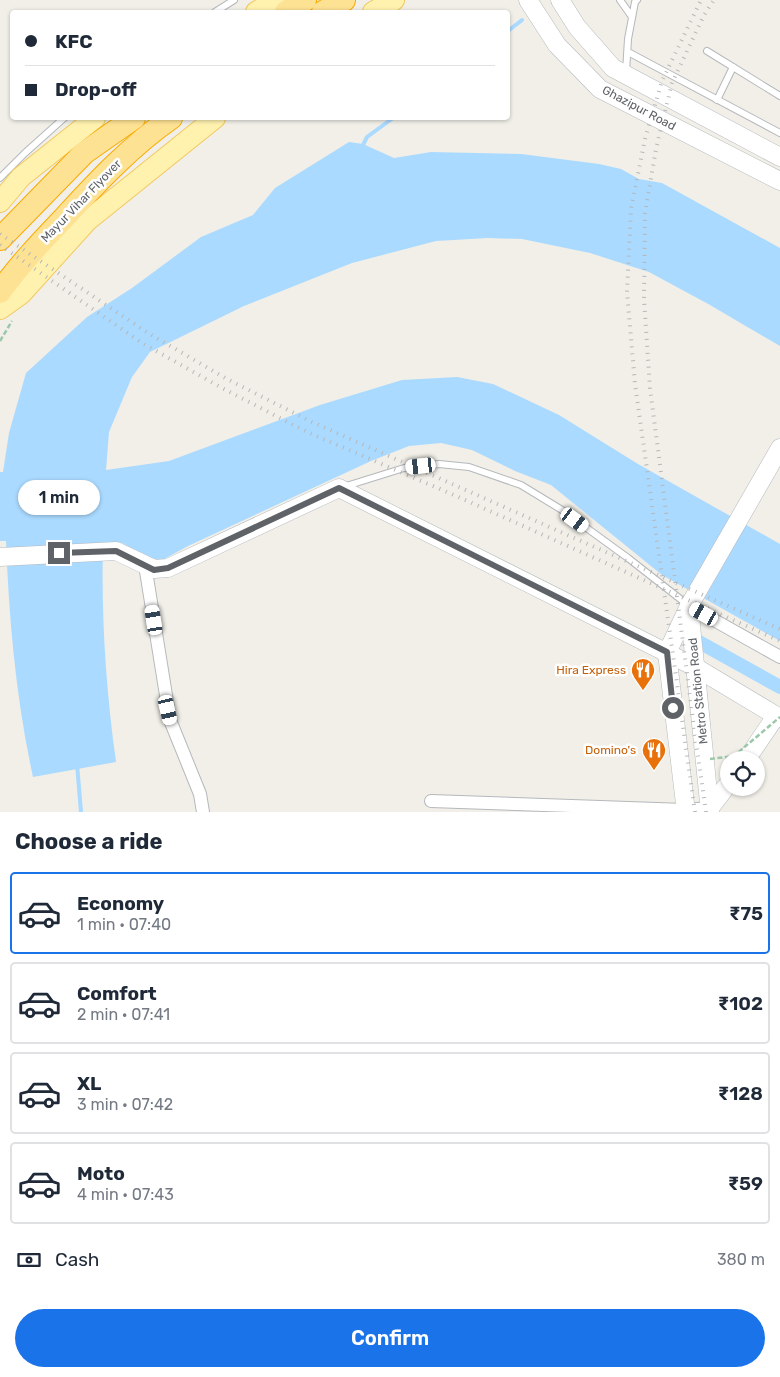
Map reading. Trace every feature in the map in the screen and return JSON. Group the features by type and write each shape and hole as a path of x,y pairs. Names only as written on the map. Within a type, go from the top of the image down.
{"highway":[{"path":"289,10 305,0"},
{"path":"326,10 344,0"},
{"path":"0,239 84,153 131,120"},
{"name":"Mayur Vihar Flyover","path":"0,292 14,272 100,179 147,134 168,120"}],"main road":[{"path":"259,10 276,0"},
{"path":"377,10 393,1"},
{"path":"0,202 20,177 92,120"},
{"path":"0,309 21,294 87,221 213,120"}],"street":[{"name":"Ghazipur Road","path":"528,0 557,45 600,89 780,181"},
{"name":"Ghazipur Road","path":"560,0 583,34 613,68 780,155"},
{"path":"780,448 691,602 780,657"},
{"path":"1,556 116,551 154,570 168,568 339,488 695,667 777,723 754,751"},
{"path":"145,565 170,720 200,794 203,812"},
{"name":"Metro Station Road","path":"667,652 691,602"},
{"name":"Metro Station Road","path":"691,602 695,667 710,810"},
{"path":"667,652 681,782 686,811"},
{"path":"681,782 706,779"},
{"path":"431,801 531,808 686,811 710,810 720,796"}],"lane":[{"path":"218,10 234,0"},
{"path":"620,0 632,17"},
{"path":"626,75 634,2 637,0"},
{"path":"708,51 780,96"},
{"path":"628,52 780,133"},
{"path":"717,100 733,67"},
{"path":"0,178 24,152 62,120"},
{"path":"339,488 404,468 439,464 469,468 521,485 562,510 691,602"}],"path":[{"path":"710,759 734,756 777,723"}],"water":[{"path":"349,142 363,144 394,158 431,152 521,154 599,164 621,169 639,179 662,183 780,248 780,346 649,272 590,253 522,239 488,238 436,241 352,263 244,306 150,352 132,377 109,432 106,470 169,461 320,405 402,380 457,377 493,384 559,415 638,464 780,544 780,641 662,575 551,485 515,471 472,450 441,443 409,446 371,461 188,546 155,564 122,543 103,543 105,653 109,708 116,762 33,777 14,659 6,541 0,541 0,472 3,472 9,433 26,373 87,317 132,288 201,237 253,215 275,188"}],"waterway":[{"path":"510,29 522,20"},
{"path":"361,149 367,137 390,120"},
{"path":"699,642 780,687"},
{"path":"77,764 81,812"}],"railway":[{"path":"695,812 635,384 627,292 631,209 645,139 662,81 701,0"},
{"path":"706,812 650,388 644,299 645,213 656,149 672,83 704,15 714,0"},
{"path":"0,234 148,333 227,379 312,422 780,629"},
{"path":"0,245 142,343 222,388 307,432 454,495 780,641"}],"place":[{"name":"Hira Express","path":"643,691"},
{"name":"Domino's","path":"654,771"}],"route":[{"path":"59,553 116,551 154,570 168,568 339,488 667,652 673,708"}]}
